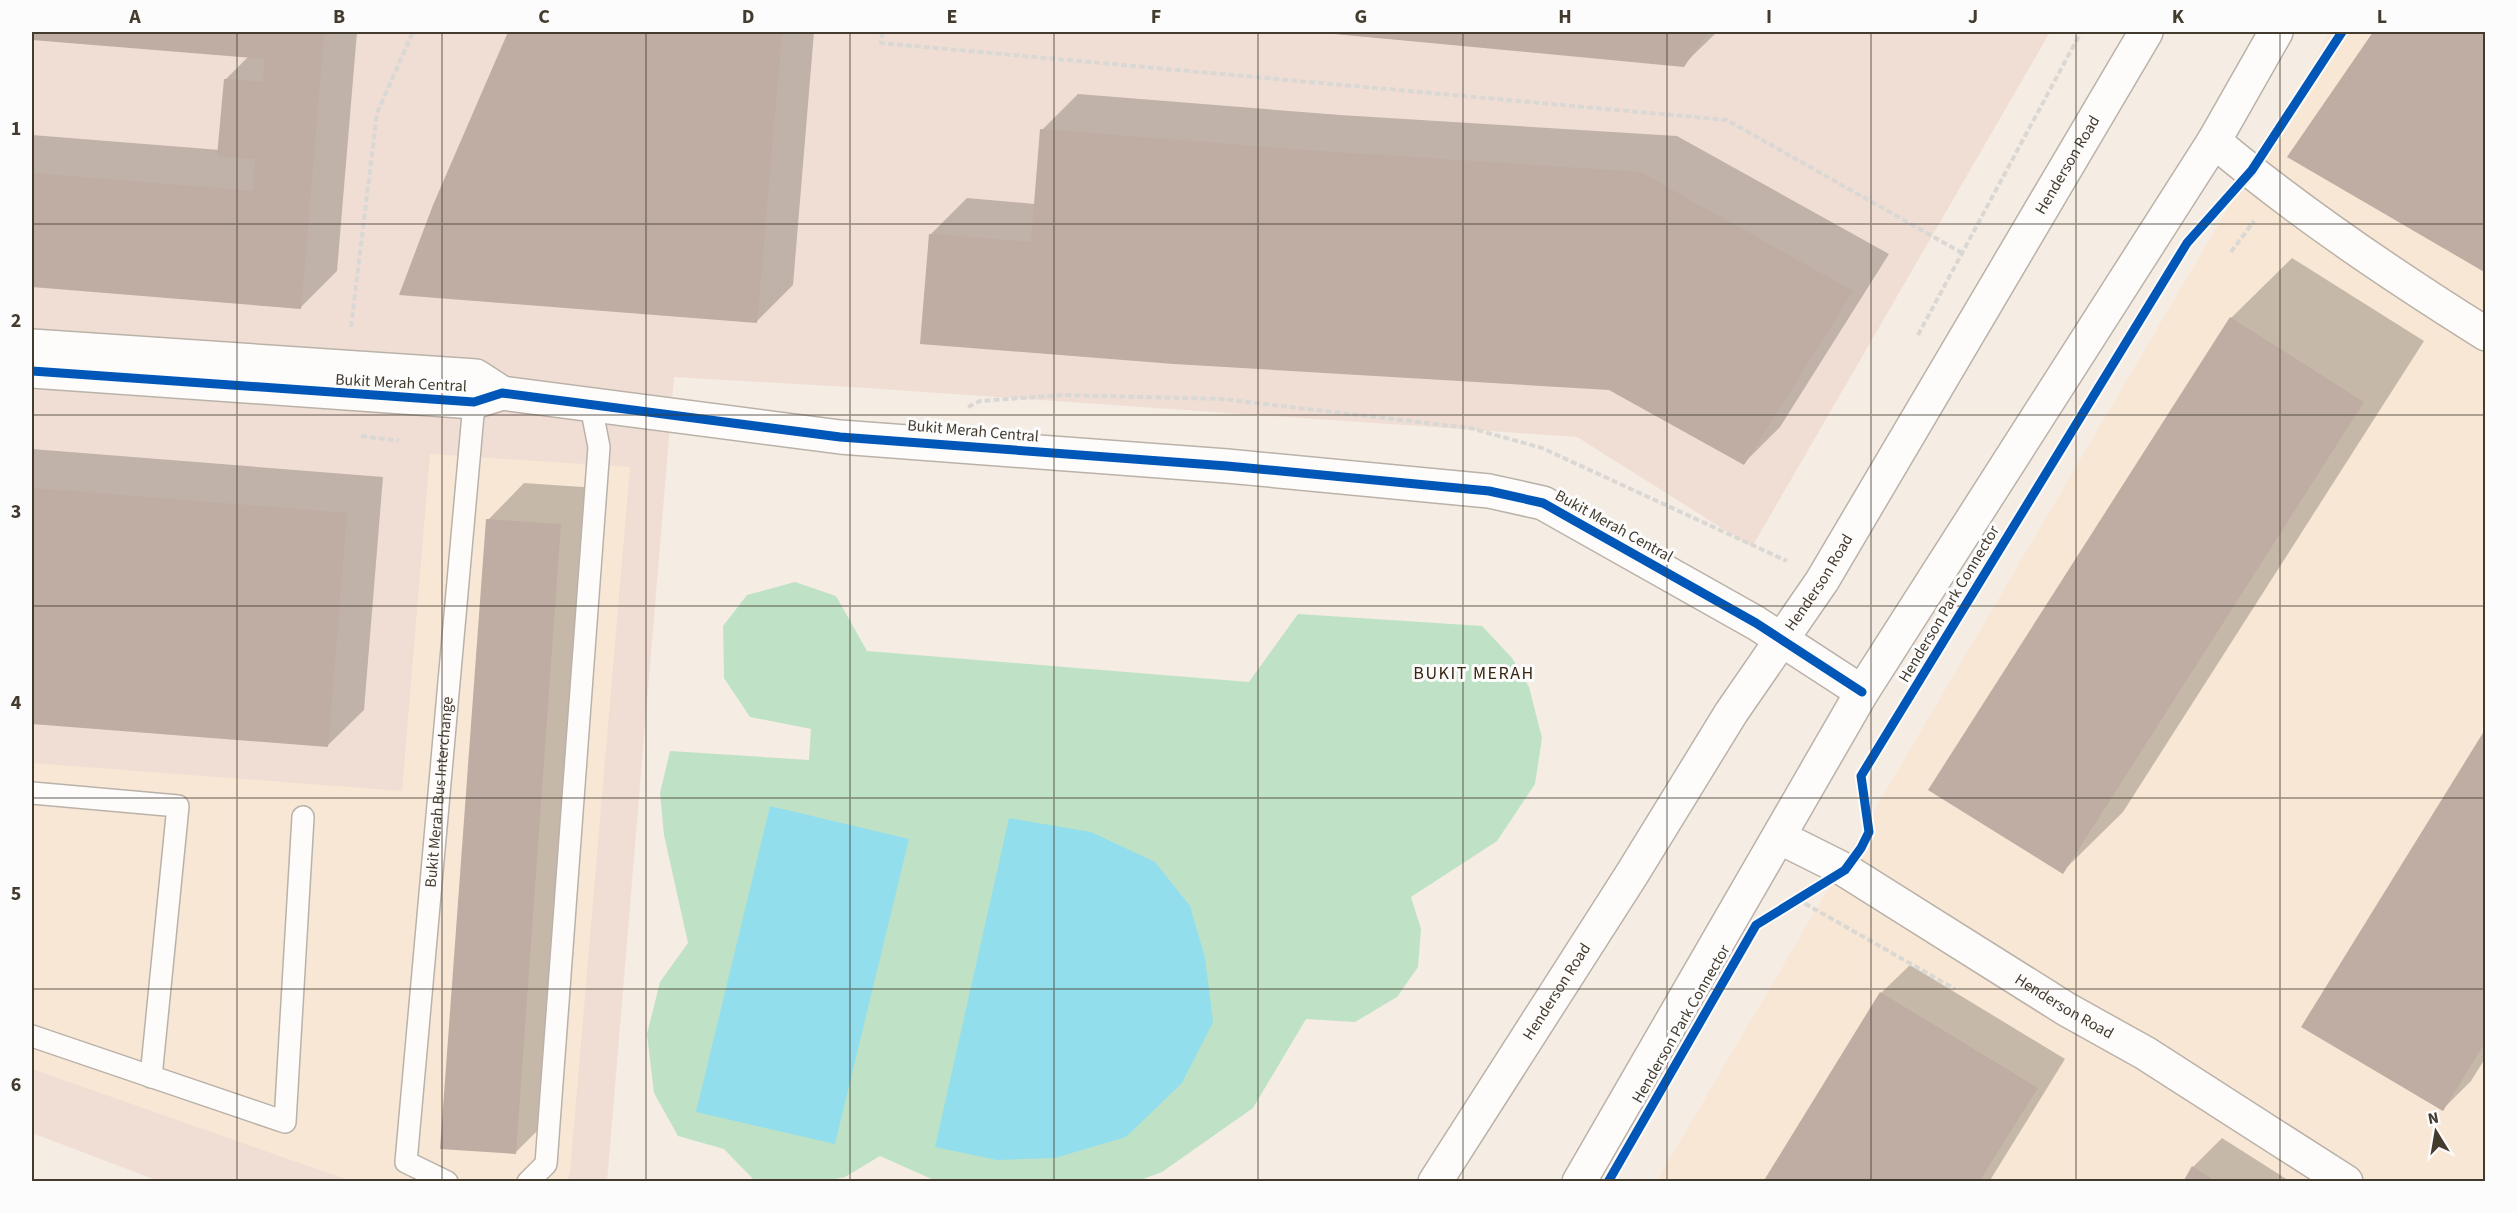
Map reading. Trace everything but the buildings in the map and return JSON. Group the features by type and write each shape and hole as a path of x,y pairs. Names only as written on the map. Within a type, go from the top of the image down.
{"street":[{"name":"Henderson Road","path":"1435,1182 1632,874 1731,713 1822,581 2146,32"},
{"path":"1579,1182 1862,692 2214,141 2276,32"},
{"path":"2214,141 2349,243 2486,334"},
{"name":"Bukit Merah Central","path":"32,346 346,369 403,385"},
{"name":"Bukit Merah Central","path":"32,371 403,385 484,391 840,437 1227,466 1489,490 1543,503 1782,639 1862,692"},
{"name":"Henderson Road","path":"1779,837 1845,870 2066,1009 2145,1053 2346,1182"}],"lane":[{"name":"Bukit Merah Bus Interchange","path":"447,1182 406,1162 484,391"},
{"path":"528,1182 546,1164 599,447 591,406"},
{"path":"32,793 178,806 151,1077"},
{"path":"32,1036 285,1122 303,817"}],"path":[{"path":"346,369 376,113 413,32"},
{"path":"882,32 881,43 1727,120 1962,253"},
{"path":"1918,336 2081,32"},
{"path":"2230,252 2255,220"},
{"path":"960,411 980,401 1063,395 1222,399 1470,428 1542,448 1795,564"},
{"path":"1789,904 1845,870"}],"shaded area":[{"path":"32,32 2050,32 1752,547 1577,437 867,388 674,377 607,1182 159,1181 32,1133"},
{"path":"2329,32 2485,32 2485,1181 1656,1182 2315,60"},
{"path":"430,454 630,467 570,1172 567,1181 351,1181 32,1069 32,763 402,791"}],"green space":[{"path":"795,582 836,596 867,651 1249,682 1298,614 1482,626 1512,658 1529,687 1542,738 1535,784 1497,841 1411,897 1421,929 1418,967 1397,997 1355,1022 1306,1019 1253,1108 1162,1172 1135,1182 936,1181 880,1156 845,1177 820,1182 753,1179 724,1149 678,1136 654,1093 647,1034 660,982 688,943 664,835 660,793 670,751 809,760 811,729 750,717 724,678 723,626 747,595"}],"water":[{"path":"770,806 909,839 835,1144 696,1112"},
{"path":"1009,818 1091,832 1155,862 1190,906 1205,958 1213,1022 1182,1083 1126,1137 1055,1158 997,1160 935,1147"}],"cycle path":[{"name":"Henderson Park Connector","path":"1608,1182 1756,925 1845,870 1861,848 1869,832 1861,776 2187,243 2252,170 2342,32"},
{"path":"32,371 474,402 502,393 840,437 1227,466 1489,491 1543,503 1756,623 1862,692"}],"district":[{"name":"BUKIT MERAH","path":"1474,673"}]}
